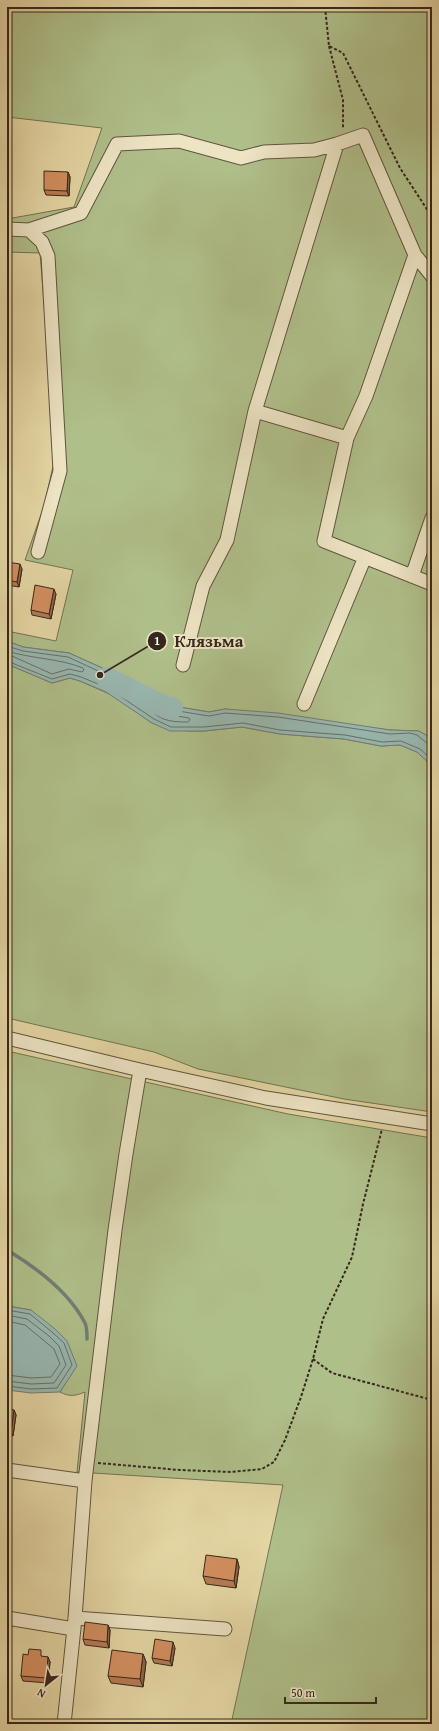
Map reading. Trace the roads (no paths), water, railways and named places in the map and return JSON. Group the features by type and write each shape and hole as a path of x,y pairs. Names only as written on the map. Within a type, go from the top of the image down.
{"street":[{"path":"7,229 29,230 81,213 117,144 179,141 240,158 264,152 314,150 363,135 415,255 432,276"},
{"path":"183,665 203,586 227,540 255,411 337,144"},
{"path":"29,230 42,242 48,256 60,471 38,552"},
{"path":"415,255 366,396 347,438 324,541 432,584"},
{"path":"255,411 347,438"},
{"path":"412,576 432,518"},
{"path":"304,704 365,557"},
{"path":"7,1038 266,1098 384,1118 432,1124"},
{"path":"64,1724 75,1624 87,1462 115,1230 140,1070"},
{"path":"7,1470 85,1481"},
{"path":"7,1618 75,1624 225,1629"}],"water":[{"path":"7,641 23,647 69,653 111,672 131,690 140,695 173,706 209,712 225,709 278,713 390,730 419,731 426,735 432,743 432,766 417,752 400,745 381,746 344,739 280,734 242,727 204,731 170,731 152,723 106,692 80,681 70,678 52,683 7,664"},
{"path":"7,1306 31,1310 55,1329 67,1341 77,1366 60,1392 31,1393 7,1390"}],"waterway":[{"path":"107,678 165,707 172,708"},
{"path":"7,1250 41,1273 70,1301 85,1323 87,1329 87,1339"}],"place":[{"name":"Клязьма","path":"100,675"}]}
